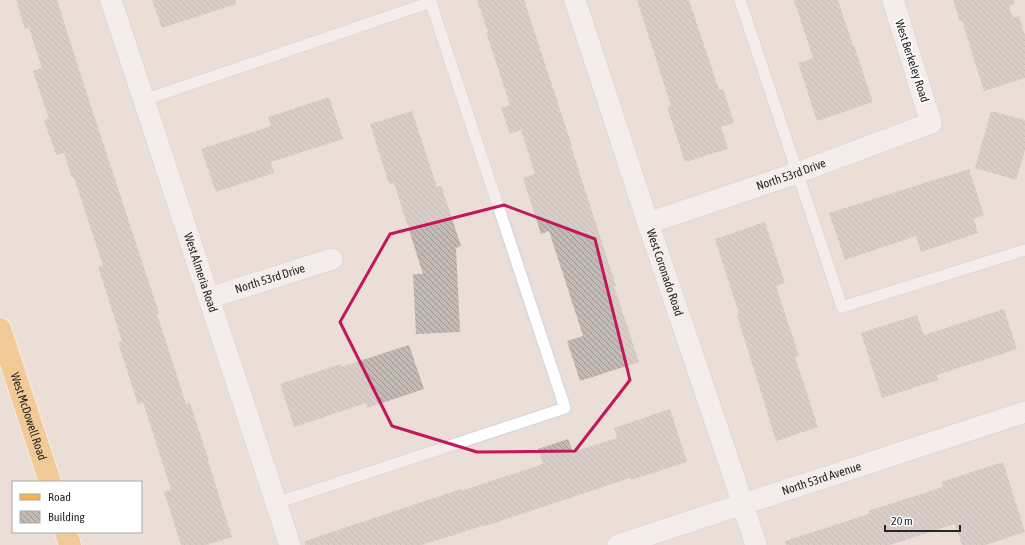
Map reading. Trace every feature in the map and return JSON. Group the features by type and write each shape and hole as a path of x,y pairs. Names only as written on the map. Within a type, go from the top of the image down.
{"main road":[{"name":"West McDowell Road","path":"0,329 50,481"},
{"path":"66,533 70,545"}],"street":[{"name":"West Almeria Road","path":"111,0 290,545"},
{"name":"West Coronado Road","path":"575,0 756,545"},
{"name":"West Berkeley Road","path":"893,0 931,123"},
{"name":"North 53rd Drive","path":"648,223 797,174 931,123"},
{"name":"North 53rd Drive","path":"209,298 332,259"},
{"name":"North 53rd Avenue","path":"618,545 1025,412"}],"lane":[{"path":"740,0 842,307 1025,250"},
{"path":"144,100 431,1 565,408 276,503"}],"highlighted area":[{"path":"504,205 595,239 630,380 575,451 477,452 392,426 340,322 390,234"}],"building":[{"path":"16,0 57,0 159,313 157,314 186,404 190,403 232,537 207,545 181,545 164,492 171,490 143,402 138,404 118,343 122,341 98,267 103,266 74,177 72,178 64,153 56,155 44,120 49,119 33,71 42,68 29,28 25,29"},
{"path":"152,0 235,0 236,4 162,28"},
{"path":"477,0 524,0 572,146 616,286 614,286 639,362 580,381 567,341 583,336 549,231 541,234 523,178 535,174 521,130 510,134 501,108 510,105"},
{"path":"637,0 689,0 719,90 723,89 734,123 721,127 728,149 685,162 667,107 671,106"},
{"path":"794,0 838,0 873,102 817,121 798,63 813,58"},
{"path":"953,0 1014,0 1015,4 1009,6 1013,18 1019,16 1025,35 1025,78 984,91 962,21 960,22"},
{"path":"329,97 343,139 271,162 274,173 216,192 201,149 271,126 268,117"},
{"path":"412,111 437,187 441,185 461,246 456,248 460,332 416,334 413,274 423,274 394,183 389,184 370,124"},
{"path":"991,111 1025,120 1025,150 1016,180 975,168"},
{"path":"969,169 984,215 974,219 978,233 921,252 916,236 845,260 829,213"},
{"path":"765,222 785,283 776,286 799,356 795,357 818,427 776,441 737,315 739,314 715,239"},
{"path":"1004,309 1017,349 937,375 938,380 882,398 861,333 917,315 924,335"},
{"path":"409,345 424,389 367,408 366,403 294,427 280,384 341,364 341,367"},
{"path":"670,409 687,462 631,480 630,478 485,526 422,545 305,545 305,541 461,489 461,491 543,464 538,449 568,439 573,452 617,438 614,428"},
{"path":"1003,462 1025,532 986,545 962,545 955,524 890,545 786,545 785,541 869,514 868,511 943,487 941,482"}]}
